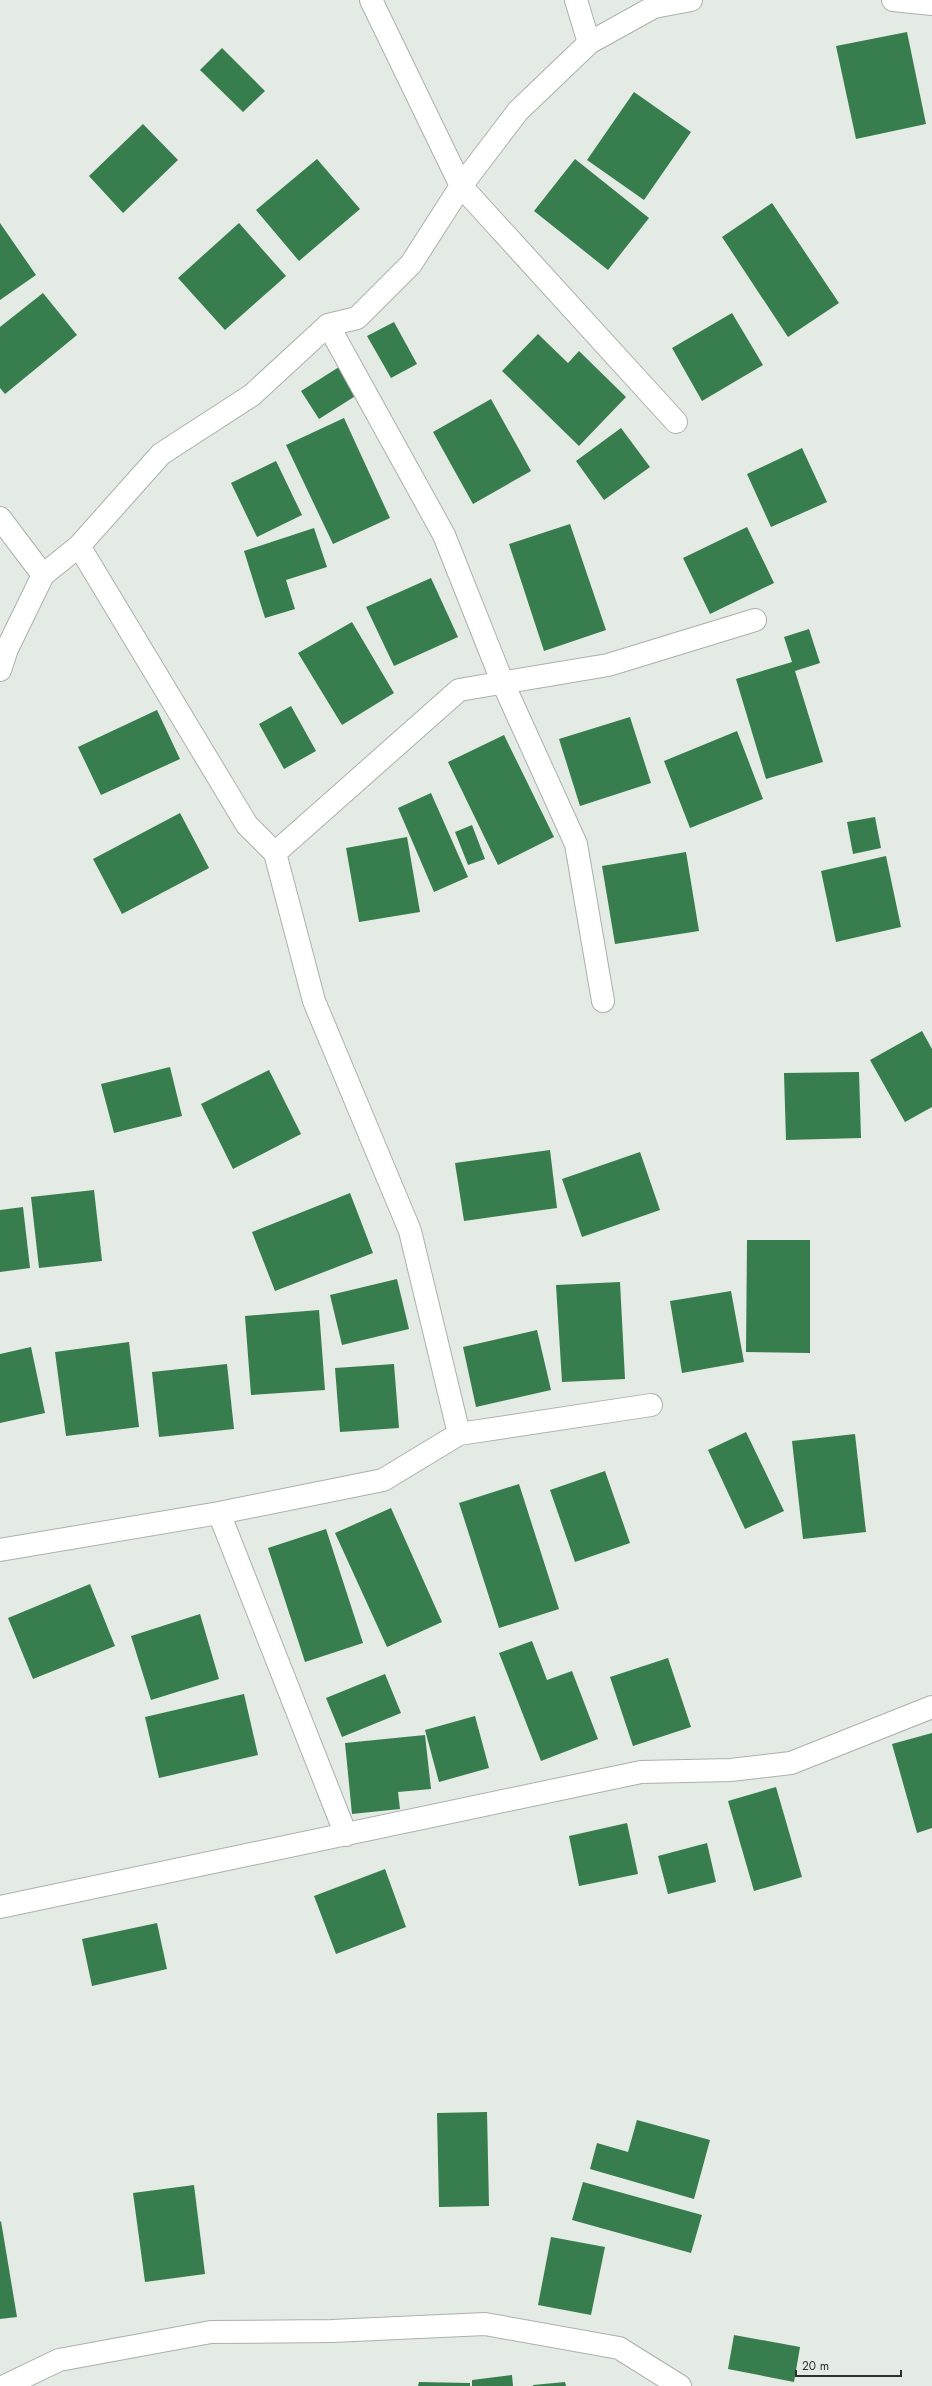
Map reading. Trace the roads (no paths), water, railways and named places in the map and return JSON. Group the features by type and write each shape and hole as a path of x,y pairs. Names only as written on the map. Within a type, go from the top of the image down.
{"street":[{"path":"371,0 461,186 676,422"},
{"path":"576,0 589,43"},
{"path":"0,670 7,650 43,575 79,546 161,454 252,395 328,325 357,318 411,264 461,186 518,111 589,43 654,7 691,0"},
{"path":"894,0 932,4"},
{"path":"328,325 444,536 502,681 576,844 603,1001"},
{"path":"0,518 43,575"},
{"path":"79,546 247,825 275,853 314,1001 410,1231 459,1434"},
{"path":"275,853 458,690 502,681 608,665 755,620"},
{"path":"0,1550 219,1513 383,1480 459,1434 651,1405"},
{"path":"219,1513 346,1835"},
{"path":"0,1907 641,1772 731,1770 791,1763 932,1706"},
{"path":"5,2386 60,2360 211,2332 332,2331 484,2324 619,2348 680,2386"}]}
